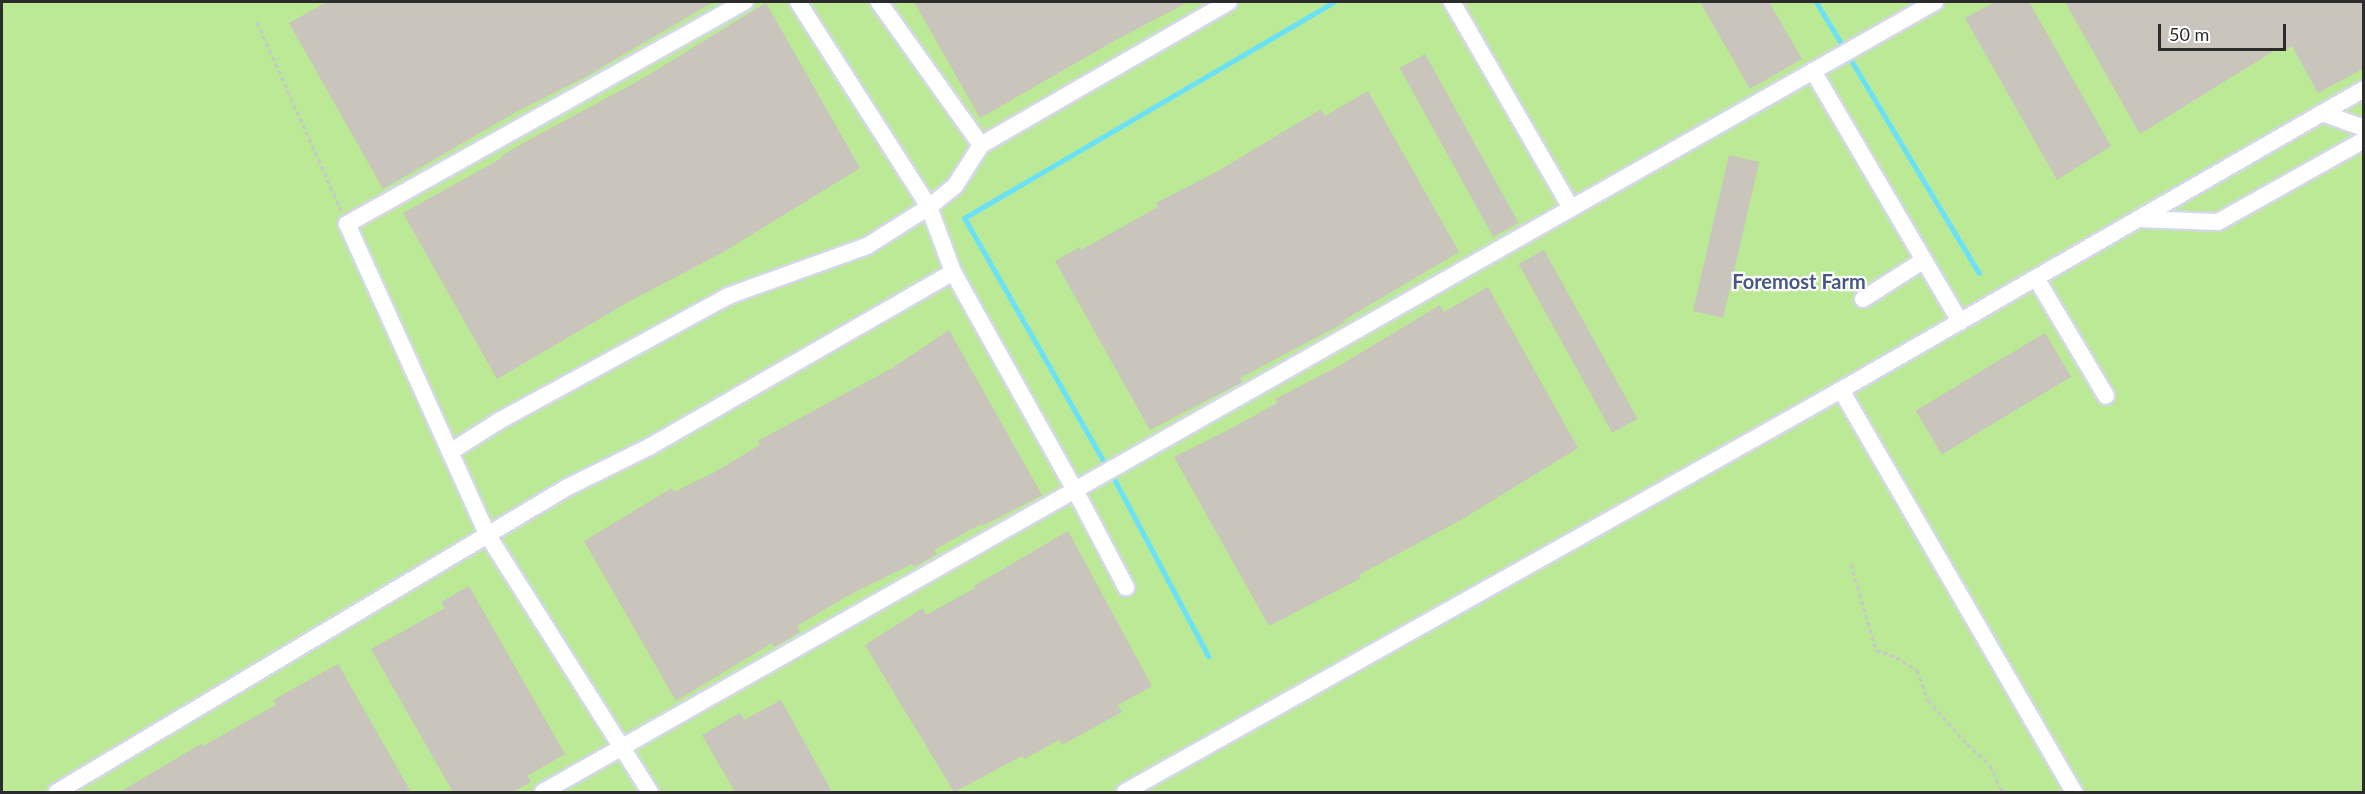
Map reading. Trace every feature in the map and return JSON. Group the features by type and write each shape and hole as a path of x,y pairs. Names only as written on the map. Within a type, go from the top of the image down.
{"lane":[{"path":"650,792 488,536 347,224 745,2"},
{"path":"798,2 929,207 952,272 1075,490 1126,587"},
{"path":"879,2 981,145"},
{"path":"450,452 499,420 728,296 867,246 929,207 955,186 981,145 1229,2"},
{"path":"1452,2 1571,208"},
{"path":"543,792 1935,2"},
{"path":"1813,71 1960,322"},
{"path":"1125,792 1841,390 2364,89"},
{"path":"2322,113 2364,128"},
{"path":"2139,219 2218,222 2364,140"},
{"path":"1863,299 1924,260"},
{"path":"57,792 566,488 650,447 952,272"},
{"path":"2036,278 2106,396"},
{"path":"1841,390 2074,792"}],"path":[{"path":"257,22 347,224"},
{"path":"1851,564 1876,650 1896,657 1917,670 1928,700 1967,744 1990,765 2000,788 2006,792"}],"green space":[{"path":"2,2 2363,2 2363,792 2,792"}],"building":[{"path":"327,2 713,2 585,77 516,112 383,189 289,23"},
{"path":"914,2 1188,2 1114,41 980,118"},
{"path":"1700,2 1769,2 1802,59 1750,89"},
{"path":"1995,2 2029,2 2111,146 2057,180 1965,18"},
{"path":"2065,2 2364,2 2364,68 2318,93 2292,46 2282,51 2280,47 2140,134"},
{"path":"766,3 860,168 725,251 630,301 497,379 403,213 502,158 501,156 527,141 640,80"},
{"path":"1425,54 1519,223 1493,237 1400,68"},
{"path":"1368,91 1459,252 1344,320 1345,322 1240,378 1242,382 1150,430 1055,261 1080,247 1081,250 1158,207 1156,203 1218,171 1321,109 1325,116"},
{"path":"1729,155 1759,162 1723,318 1693,311"},
{"path":"1544,250 1638,419 1612,433 1519,264"},
{"path":"1488,287 1578,448 1464,518 1359,575 1361,578 1269,626 1174,457 1277,403 1275,399 1337,367 1440,305 1444,312"},
{"path":"949,330 1042,495 982,526 981,524 934,550 937,554 914,567 912,564 847,596 797,626 800,632 774,647 772,643 676,701 584,541 672,488 674,492 713,473 760,445 758,441 894,367"},
{"path":"2045,333 2071,377 1942,454 1916,411"},
{"path":"1068,531 1152,686 1118,705 1122,712 1062,745 1059,740 1024,759 1022,756 954,792 865,645 923,608 926,615 975,588 974,586"},
{"path":"469,586 565,754 527,776 531,782 513,792 453,792 371,649 445,608 441,602"},
{"path":"338,664 411,792 120,792 201,744 203,746 276,705 273,700"},
{"path":"781,700 832,792 735,792 702,735 740,713 744,720"}],"waterway":[{"path":"1104,462 964,218 1333,2"},
{"path":"1816,2 1842,45"},
{"path":"1849,57 1979,273"},
{"path":"1113,477 1208,656"}],"district":[{"name":"Foremost Farm","path":"1799,281"}]}
